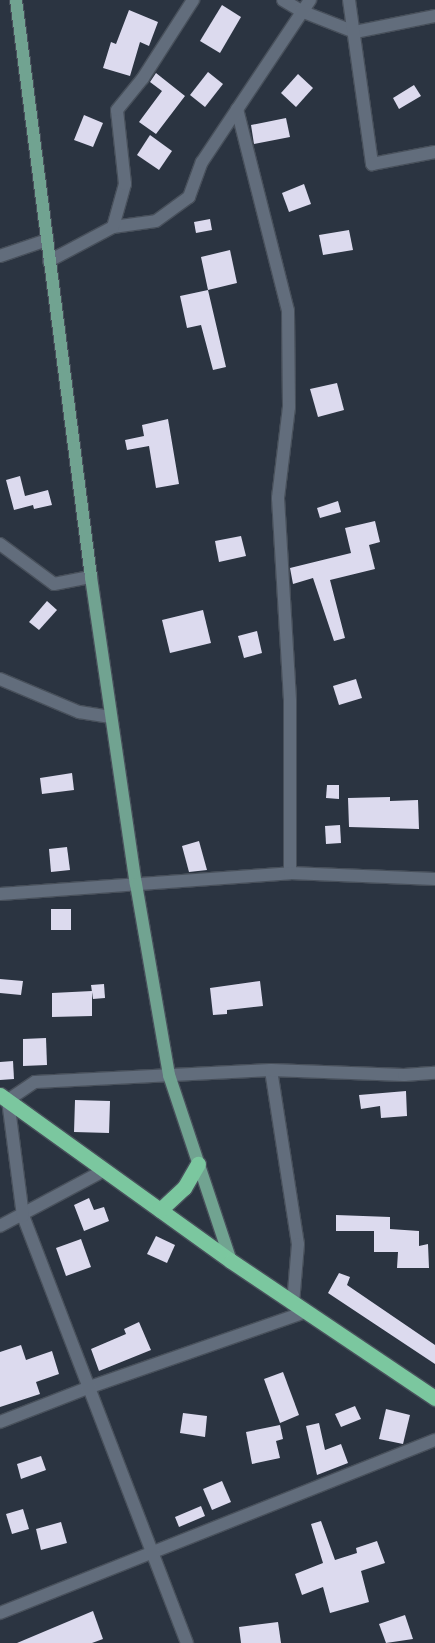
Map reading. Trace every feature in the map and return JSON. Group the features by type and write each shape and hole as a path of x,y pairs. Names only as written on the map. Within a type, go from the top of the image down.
{"highway":[{"path":"4,1098 231,1261 435,1398"},
{"path":"160,1210 184,1188 198,1164"}],"main road":[{"path":"16,0 91,577 136,884 169,1075 231,1261"}],"street":[{"path":"113,227 125,184 117,110 143,78 193,0"},
{"path":"283,0 301,11 355,32 435,16"},
{"path":"49,261 113,227 156,221 189,198 202,162 310,0"},
{"path":"349,0 372,164 435,152"},
{"path":"237,108 288,311 289,407 278,498 290,701 290,873"},
{"path":"0,256 47,240"},
{"path":"0,544 54,584 91,577"},
{"path":"0,679 79,712 111,717"},
{"path":"0,894 290,873 435,879"},
{"path":"0,1422 299,1308 298,1244 271,1070"},
{"path":"187,1643 87,1388 23,1216 4,1098 34,1082 271,1070 404,1075 435,1073"},
{"path":"0,1226 23,1216 105,1170"},
{"path":"0,1613 435,1440"}],"building":[{"path":"222,5 241,17 220,53 200,41"},
{"path":"129,10 158,22 149,46 140,42 130,76 103,68 111,42 116,44"},
{"path":"208,72 223,84 205,107 190,95"},
{"path":"156,73 185,96 156,134 139,122 162,91 150,82"},
{"path":"298,74 313,88 296,107 281,93"},
{"path":"414,85 421,96 399,109 393,98"},
{"path":"84,115 103,123 93,147 74,140"},
{"path":"286,118 290,137 254,144 251,125"},
{"path":"150,135 172,151 159,170 137,155"},
{"path":"304,184 311,204 289,212 282,193"},
{"path":"210,219 212,230 196,233 194,222"},
{"path":"349,230 353,250 323,255 319,235"},
{"path":"230,250 237,283 208,290 201,257"},
{"path":"208,290 226,367 213,370 201,325 187,328 180,296"},
{"path":"337,383 344,410 318,417 310,389"},
{"path":"168,419 179,484 156,488 149,446 127,450 125,440 144,436 142,425"},
{"path":"20,476 25,496 48,490 52,505 34,509 33,505 14,510 6,480"},
{"path":"338,501 341,512 320,518 317,508"},
{"path":"375,521 380,542 369,545 375,569 330,580 345,638 334,641 313,578 293,584 290,568 351,553 345,528"},
{"path":"241,536 246,556 219,562 215,541"},
{"path":"47,601 57,610 39,630 29,622"},
{"path":"203,610 211,643 170,653 162,620"},
{"path":"257,631 262,653 244,658 238,636"},
{"path":"356,679 362,698 339,705 333,686"},
{"path":"72,773 74,790 42,794 40,778"},
{"path":"327,785 339,785 339,799 326,798"},
{"path":"390,797 390,801 418,800 419,829 349,827 348,798"},
{"path":"340,825 341,843 326,844 325,826"},
{"path":"199,841 207,870 189,872 182,846"},
{"path":"67,847 70,870 51,872 49,849"},
{"path":"51,909 71,909 71,930 51,930"},
{"path":"0,979 23,981 21,995 0,993"},
{"path":"260,981 263,1006 227,1010 227,1014 213,1015 210,988"},
{"path":"104,984 105,998 93,999 91,985"},
{"path":"92,991 92,1016 52,1017 52,993"},
{"path":"46,1038 47,1065 23,1066 23,1039"},
{"path":"13,1061 14,1079 0,1080 0,1062"},
{"path":"406,1091 407,1116 381,1118 380,1106 361,1109 359,1095"},
{"path":"75,1100 110,1101 109,1133 74,1132"},
{"path":"89,1198 94,1210 104,1207 109,1221 84,1231 74,1205"},
{"path":"336,1215 390,1217 390,1229 419,1231 419,1246 428,1244 429,1268 397,1268 398,1252 374,1252 374,1231 336,1231"},
{"path":"156,1236 175,1245 167,1263 147,1254"},
{"path":"81,1239 91,1267 66,1276 56,1248"},
{"path":"339,1273 350,1277 347,1285 435,1345 435,1364 328,1293"},
{"path":"139,1322 151,1350 99,1371 91,1349 126,1334 124,1329"},
{"path":"21,1345 26,1360 52,1351 59,1374 36,1382 40,1394 0,1407 0,1352"},
{"path":"283,1372 299,1415 280,1423 264,1379"},
{"path":"355,1406 361,1419 341,1427 335,1414"},
{"path":"386,1409 410,1415 403,1444 379,1439"},
{"path":"183,1413 207,1416 205,1437 180,1433"},
{"path":"319,1423 325,1450 341,1444 348,1463 317,1475 306,1426"},
{"path":"280,1425 283,1439 276,1441 280,1458 252,1464 246,1432"},
{"path":"41,1456 46,1470 21,1479 17,1464"},
{"path":"222,1481 231,1502 212,1510 203,1489"},
{"path":"201,1506 205,1516 179,1527 175,1517"},
{"path":"23,1509 29,1529 12,1534 6,1514"},
{"path":"321,1521 335,1560 357,1553 356,1548 377,1541 385,1563 361,1571 369,1602 330,1613 323,1587 302,1595 295,1574 323,1563 311,1524"},
{"path":"61,1522 67,1543 41,1550 36,1529"},
{"path":"93,1611 103,1639 92,1643 17,1643"},
{"path":"405,1615 413,1639 386,1643 379,1624"},
{"path":"278,1622 281,1643 241,1643 239,1627"}]}
